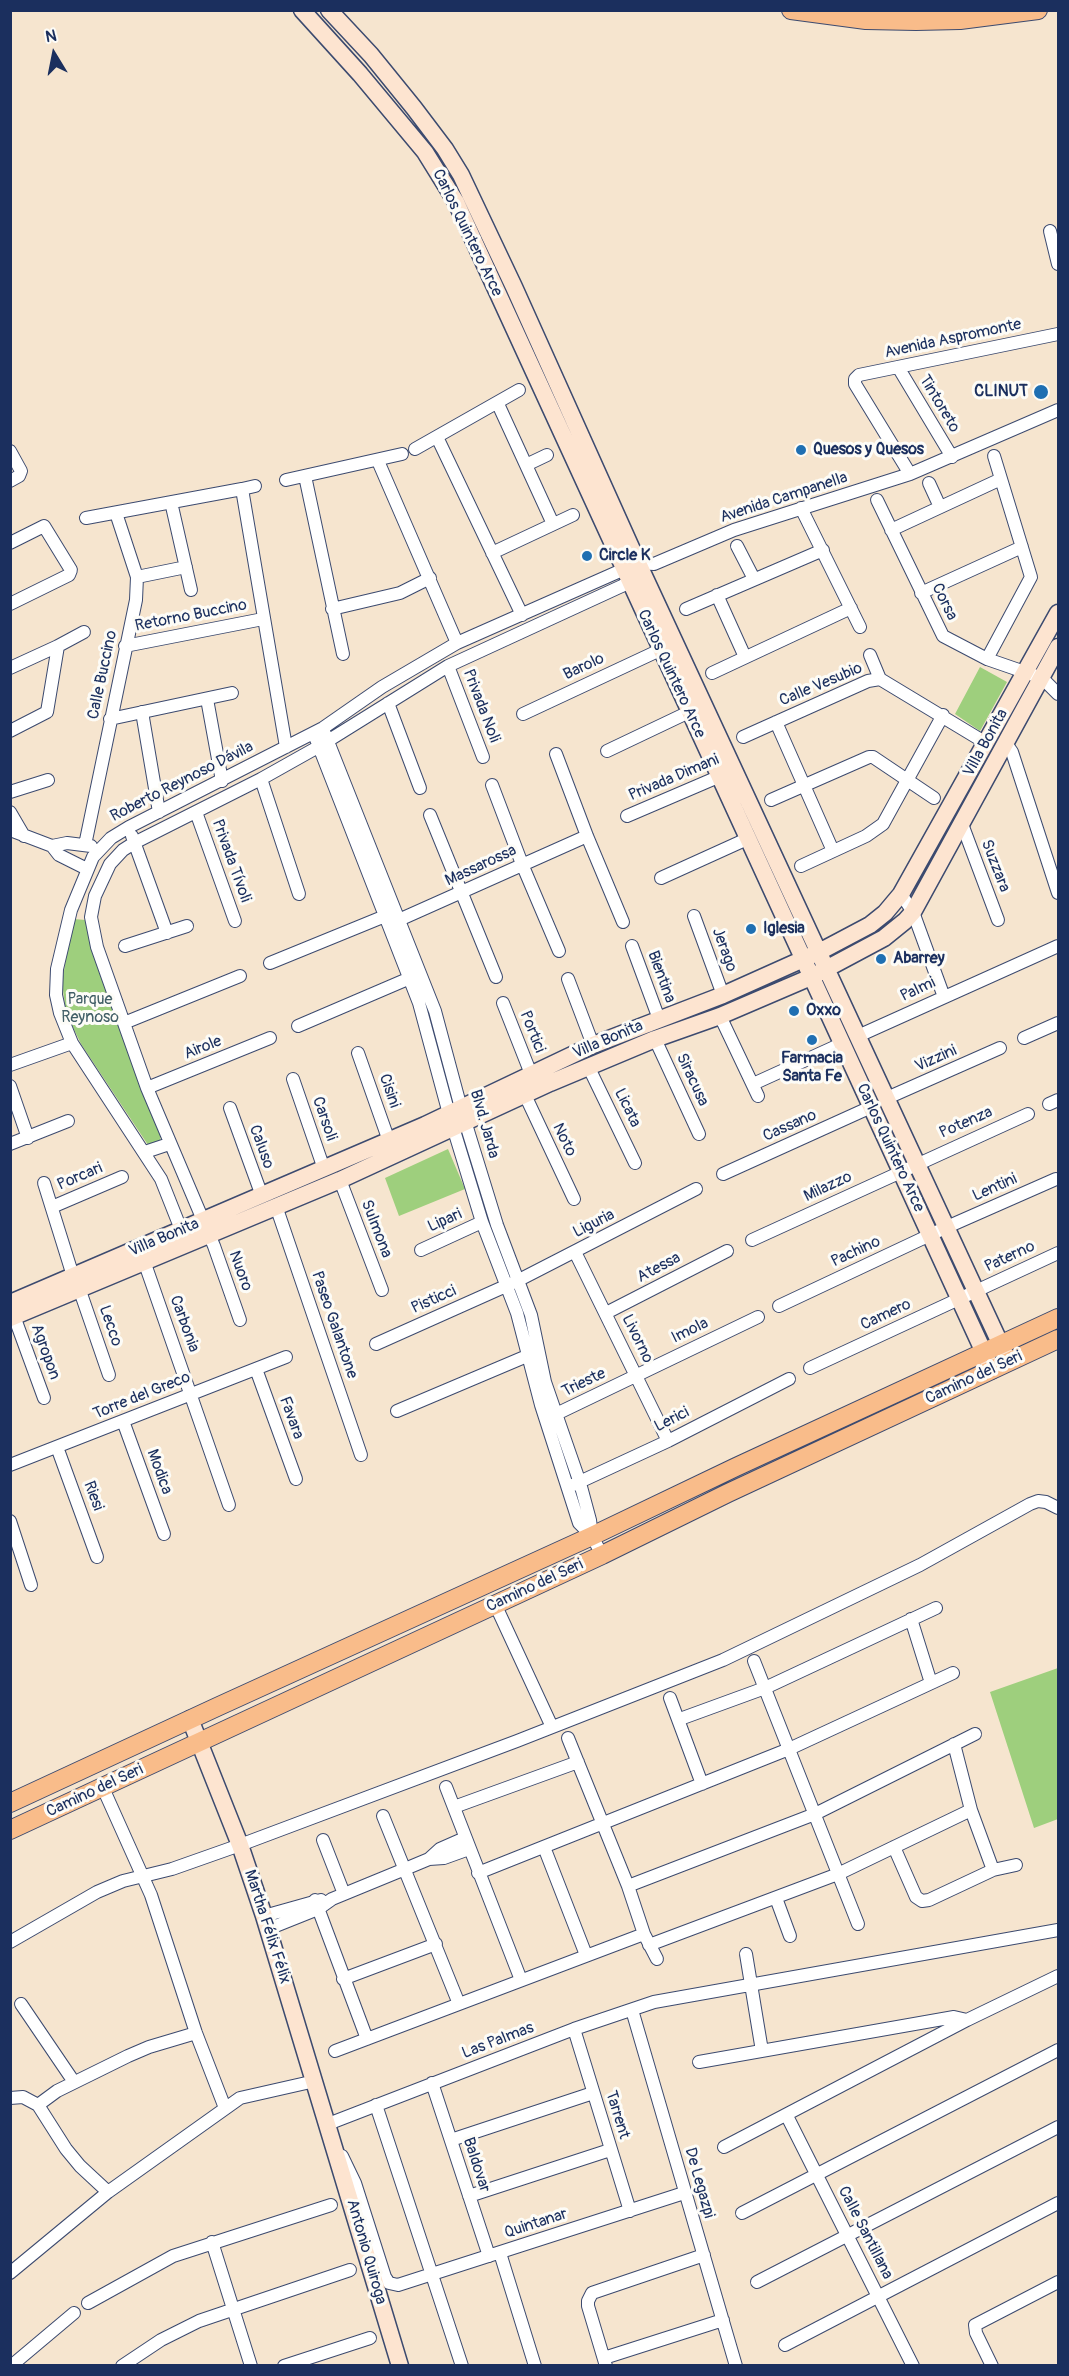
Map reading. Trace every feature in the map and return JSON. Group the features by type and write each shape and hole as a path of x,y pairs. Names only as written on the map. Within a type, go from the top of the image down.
{"main road":[{"path":"790,10 866,20 916,21 960,20 1038,10"},
{"name":"Camino del Seri","path":"10,1803 592,1536 1059,1318"},
{"name":"Camino del Seri","path":"10,1830 602,1555 728,1493 1059,1339"},
{"path":"728,1493 736,1467"}],"street":[{"name":"Carlos Quintero Arce","path":"302,10 425,152 456,202 536,381 638,571 735,770 1009,1362"},
{"name":"Carlos Quintero Arce","path":"331,12 371,55 445,149 465,185 554,375 638,571 660,650 992,1370"},
{"path":"1050,231 1059,264"},
{"name":"Avenida Aspromonte","path":"910,474 855,384 855,379 860,375 1059,334"},
{"name":"Tintoreto","path":"898,367 952,458"},
{"path":"536,381 554,375"},
{"path":"415,449 498,404 519,390"},
{"path":"498,404 553,524"},
{"name":"Avenida Campanella","path":"638,571 734,530 910,474 952,458 1059,410"},
{"path":"437,437 522,615"},
{"path":"10,451 21,471 19,476 10,481"},
{"path":"286,480 402,454"},
{"path":"526,465 547,455"},
{"path":"987,658 1030,580 1030,573 994,456"},
{"path":"378,461 455,639"},
{"path":"305,476 343,654"},
{"path":"891,530 1001,478"},
{"path":"929,483 940,507"},
{"path":"86,518 255,486"},
{"name":"Retorno Buccino","path":"242,489 285,747"},
{"name":"Corsa","path":"877,500 945,639 1013,669 1042,678"},
{"path":"171,502 191,591"},
{"path":"801,508 860,627"},
{"name":"Calle Buccino","path":"85,845 134,611 136,577 116,513"},
{"path":"492,553 573,515"},
{"path":"10,543 44,526 71,570 69,575 10,604"},
{"path":"737,546 754,579"},
{"path":"921,593 1022,547"},
{"path":"686,609 823,550"},
{"path":"136,577 186,567"},
{"name":"Roberto Reynoso Dávila","path":"184,1237 161,1179 72,1042 60,1013 56,981 61,945 70,910 87,869 101,847 129,827 318,730 455,639 638,571"},
{"name":"Roberto Reynoso Dávila","path":"205,1228 147,1088 129,1021 97,947 91,917 96,896 110,864 123,850 136,848 195,812 261,779 323,744 448,666 638,571"},
{"path":"332,609 400,593 430,578"},
{"path":"717,595 745,657"},
{"path":"712,673 851,608"},
{"name":"Villa Bonita","path":"12,1312 76,1282 205,1228 276,1206 340,1180 457,1118 531,1074 593,1045 723,995 803,960 870,925 885,913 901,894 1059,613"},
{"name":"Retorno Buccino","path":"125,646 263,619"},
{"path":"10,668 84,632"},
{"path":"10,731 47,712 58,646"},
{"name":"Villa Bonita","path":"205,1228 262,1196 388,1141 525,1095 655,1039 720,1016 811,977 884,938 905,921 912,912 1059,648"},
{"name":"Barolo","path":"523,714 660,650"},
{"path":"870,655 880,679 986,743"},
{"name":"Privada Noli","path":"448,666 483,757"},
{"path":"1042,678 1059,694"},
{"name":"Calle Vesubio","path":"743,737 868,681 880,679"},
{"path":"110,719 232,693"},
{"path":"207,699 222,781"},
{"path":"388,703 420,788"},
{"path":"142,712 159,812"},
{"path":"607,751 689,712"},
{"path":"801,866 875,831 883,824 943,715"},
{"name":"Calle Vesubio","path":"776,722 833,851"},
{"name":"Blvd. Jarda","path":"318,730 391,918 435,1011 482,1222 511,1283"},
{"path":"1005,742 1012,752 1059,893"},
{"path":"556,754 623,922"},
{"path":"771,800 868,757 873,757 934,798"},
{"name":"Privada Dimani","path":"627,816 735,770"},
{"path":"261,779 299,894"},
{"path":"10,792 48,780"},
{"path":"492,785 522,864 560,951"},
{"path":"10,812 24,837"},
{"name":"Privada Tívoli","path":"195,812 235,921"},
{"path":"430,815 496,977"},
{"name":"Suzzara","path":"962,824 998,920"},
{"path":"129,827 167,933"},
{"path":"10,830 52,846 67,843 101,847"},
{"path":"10,835 24,837"},
{"name":"Massarossa","path":"270,963 461,894 587,836"},
{"path":"661,878 747,839"},
{"path":"52,846 59,855 87,869"},
{"path":"901,894 912,912 944,997"},
{"path":"70,910 91,917"},
{"name":"Jerago","path":"694,916 723,995"},
{"name":"Blvd. Jarda","path":"391,918 406,980 425,1020 457,1118 497,1225 517,1313 533,1354 574,1485 590,1520 592,1536 602,1555"},
{"path":"125,946 187,926"},
{"name":"Bientina","path":"632,946 658,1019"},
{"name":"Palmi","path":"858,1036 1059,946"},
{"path":"129,1021 240,976"},
{"path":"568,979 593,1045"},
{"path":"298,1026 406,980"},
{"name":"Portici","path":"503,1003 531,1074"},
{"path":"720,1016 755,1090 842,1044"},
{"path":"1024,1038 1059,1023"},
{"name":"Airole","path":"147,1088 270,1038"},
{"name":"Siracusa","path":"655,1039 699,1134"},
{"path":"10,1065 72,1042"},
{"name":"Vizzini","path":"887,1098 1000,1048"},
{"name":"Cisini","path":"358,1053 388,1141"},
{"name":"Licata","path":"589,1068 635,1163"},
{"name":"Carsoli","path":"293,1079 324,1169"},
{"path":"10,1086 28,1138"},
{"name":"Noto","path":"525,1095 574,1198"},
{"name":"Cassano","path":"723,1174 871,1107"},
{"name":"Caluso","path":"230,1108 262,1196"},
{"name":"Potenza","path":"917,1164 1028,1113"},
{"path":"10,1144 68,1121"},
{"path":"145,1152 169,1143"},
{"name":"Milazzo","path":"752,1240 917,1164"},
{"name":"Porcari","path":"52,1207 122,1177"},
{"name":"Lentini","path":"947,1227 1056,1179"},
{"name":"Sulmona","path":"340,1180 382,1290"},
{"name":"Lecco","path":"44,1183 109,1375"},
{"name":"Liguria","path":"511,1283 696,1189"},
{"name":"Paseo Galantone","path":"276,1206 361,1455"},
{"name":"Lipari","path":"421,1250 482,1222"},
{"name":"Pachino","path":"779,1306 947,1227"},
{"name":"Nuoro","path":"205,1228 240,1320"},
{"name":"Villa Bonita","path":"76,1282 144,1261 184,1237"},
{"name":"Atessa","path":"606,1314 727,1251"},
{"name":"Livorno","path":"575,1252 668,1441"},
{"name":"Paterno","path":"977,1292 1059,1253"},
{"name":"Carbonia","path":"144,1261 229,1505"},
{"name":"Pisticci","path":"376,1344 511,1283"},
{"name":"Camero","path":"810,1368 977,1292"},
{"name":"Agropon","path":"12,1312 44,1398"},
{"name":"Imola","path":"636,1376 758,1317"},
{"path":"397,1411 533,1354"},
{"name":"Torre del Greco","path":"10,1465 286,1357"},
{"name":"Favara","path":"255,1369 296,1479"},
{"name":"Trieste","path":"551,1417 636,1376"},
{"name":"Lerici","path":"574,1485 668,1441 789,1379"},
{"name":"Modica","path":"123,1421 165,1534"},
{"name":"Riesi","path":"57,1447 97,1557"},
{"path":"10,1942 97,1892 123,1881 172,1869 240,1845 723,1660 920,1565 1030,1503 1046,1502 1059,1508"},
{"path":"10,1521 31,1586"},
{"path":"495,1604 552,1727"},
{"path":"680,1719 765,1688 936,1608"},
{"path":"911,1619 931,1683"},
{"path":"754,1661 858,1924"},
{"path":"478,1873 789,1749 953,1673"},
{"path":"670,1698 680,1719 702,1784"},
{"name":"Martha Félix Félix","path":"190,1719 240,1845 330,2131"},
{"path":"628,1886 814,1814 975,1734"},
{"path":"568,1738 604,1824 647,1939 657,1959"},
{"path":"954,1744 971,1810 993,1870"},
{"path":"453,1807 578,1762"},
{"path":"446,1787 521,1980"},
{"path":"103,1788 157,1912 196,2033 225,2108"},
{"path":"335,2051 586,1955 647,1939 776,1898 838,1874 971,1810"},
{"path":"383,1816 459,2004"},
{"path":"323,1840 344,1894"},
{"path":"266,1922 317,1905 429,1859 444,1858 467,1843"},
{"path":"544,1847 586,1955"},
{"path":"894,1847 916,1898 922,1901 929,1900 993,1870 1017,1865"},
{"path":"776,1898 790,1936"},
{"path":"317,1905 367,2039"},
{"name":"Las Palmas","path":"330,2131 376,2105 574,2029 654,2002 1059,1930"},
{"path":"343,1979 436,1944"},
{"path":"746,1954 762,2051"},
{"path":"724,2147 967,2020 1059,1976"},
{"path":"21,2004 74,2082"},
{"name":"De Legazpi","path":"632,2010 736,2366"},
{"path":"699,2062 954,2017 967,2020"},
{"name":"Tarrent","path":"574,2029 630,2211"},
{"path":"38,2105 74,2082 149,2047 196,2033"},
{"path":"742,2213 1059,2050"},
{"path":"10,2273 108,2192 240,2098 315,2081"},
{"name":"Baldovar","path":"432,2083 469,2196 495,2254 535,2366"},
{"path":"451,2140 593,2093"},
{"path":"10,2098 23,2097 38,2105 66,2149 80,2166 108,2192"},
{"path":"376,2105 434,2274 462,2366"},
{"name":"Calle Santillana","path":"787,2116 914,2366"},
{"path":"757,2282 1059,2127"},
{"name":"Quintanar","path":"330,2131 355,2183 385,2277 389,2283 398,2285 684,2193"},
{"name":"Antonio Quiroga","path":"330,2131 400,2366"},
{"path":"469,2196 610,2150"},
{"path":"785,2345 1059,2203"},
{"path":"88,2303 173,2256 331,2205"},
{"path":"212,2242 251,2366"},
{"path":"704,2255 592,2293 588,2306 605,2362 723,2320"},
{"path":"122,2366 171,2335 199,2321 350,2270"},
{"path":"992,2366 975,2333 975,2325 1059,2282"},
{"path":"11,2366 74,2313"},
{"path":"284,2366 369,2338"}],"green space":[{"path":"980,667 1007,682 980,731 955,714"},
{"name":"Parque Reynoso","path":"73,919 86,920 162,1130 160,1141 150,1148 81,1044 66,1013 62,982"},
{"path":"448,1149 465,1189 399,1216 385,1178"},
{"path":"1058,1668 1058,1819 1034,1828 990,1692"}],"place":[{"name":"CLINUT","path":"1041,392"},
{"name":"Quesos y Quesos","path":"801,450"},
{"name":"Circle K","path":"587,556"},
{"name":"Iglesia","path":"751,929"},
{"name":"Abarrey","path":"881,959"},
{"name":"Oxxo","path":"794,1011"},
{"name":"Farmacia Santa Fe","path":"812,1040"}]}
